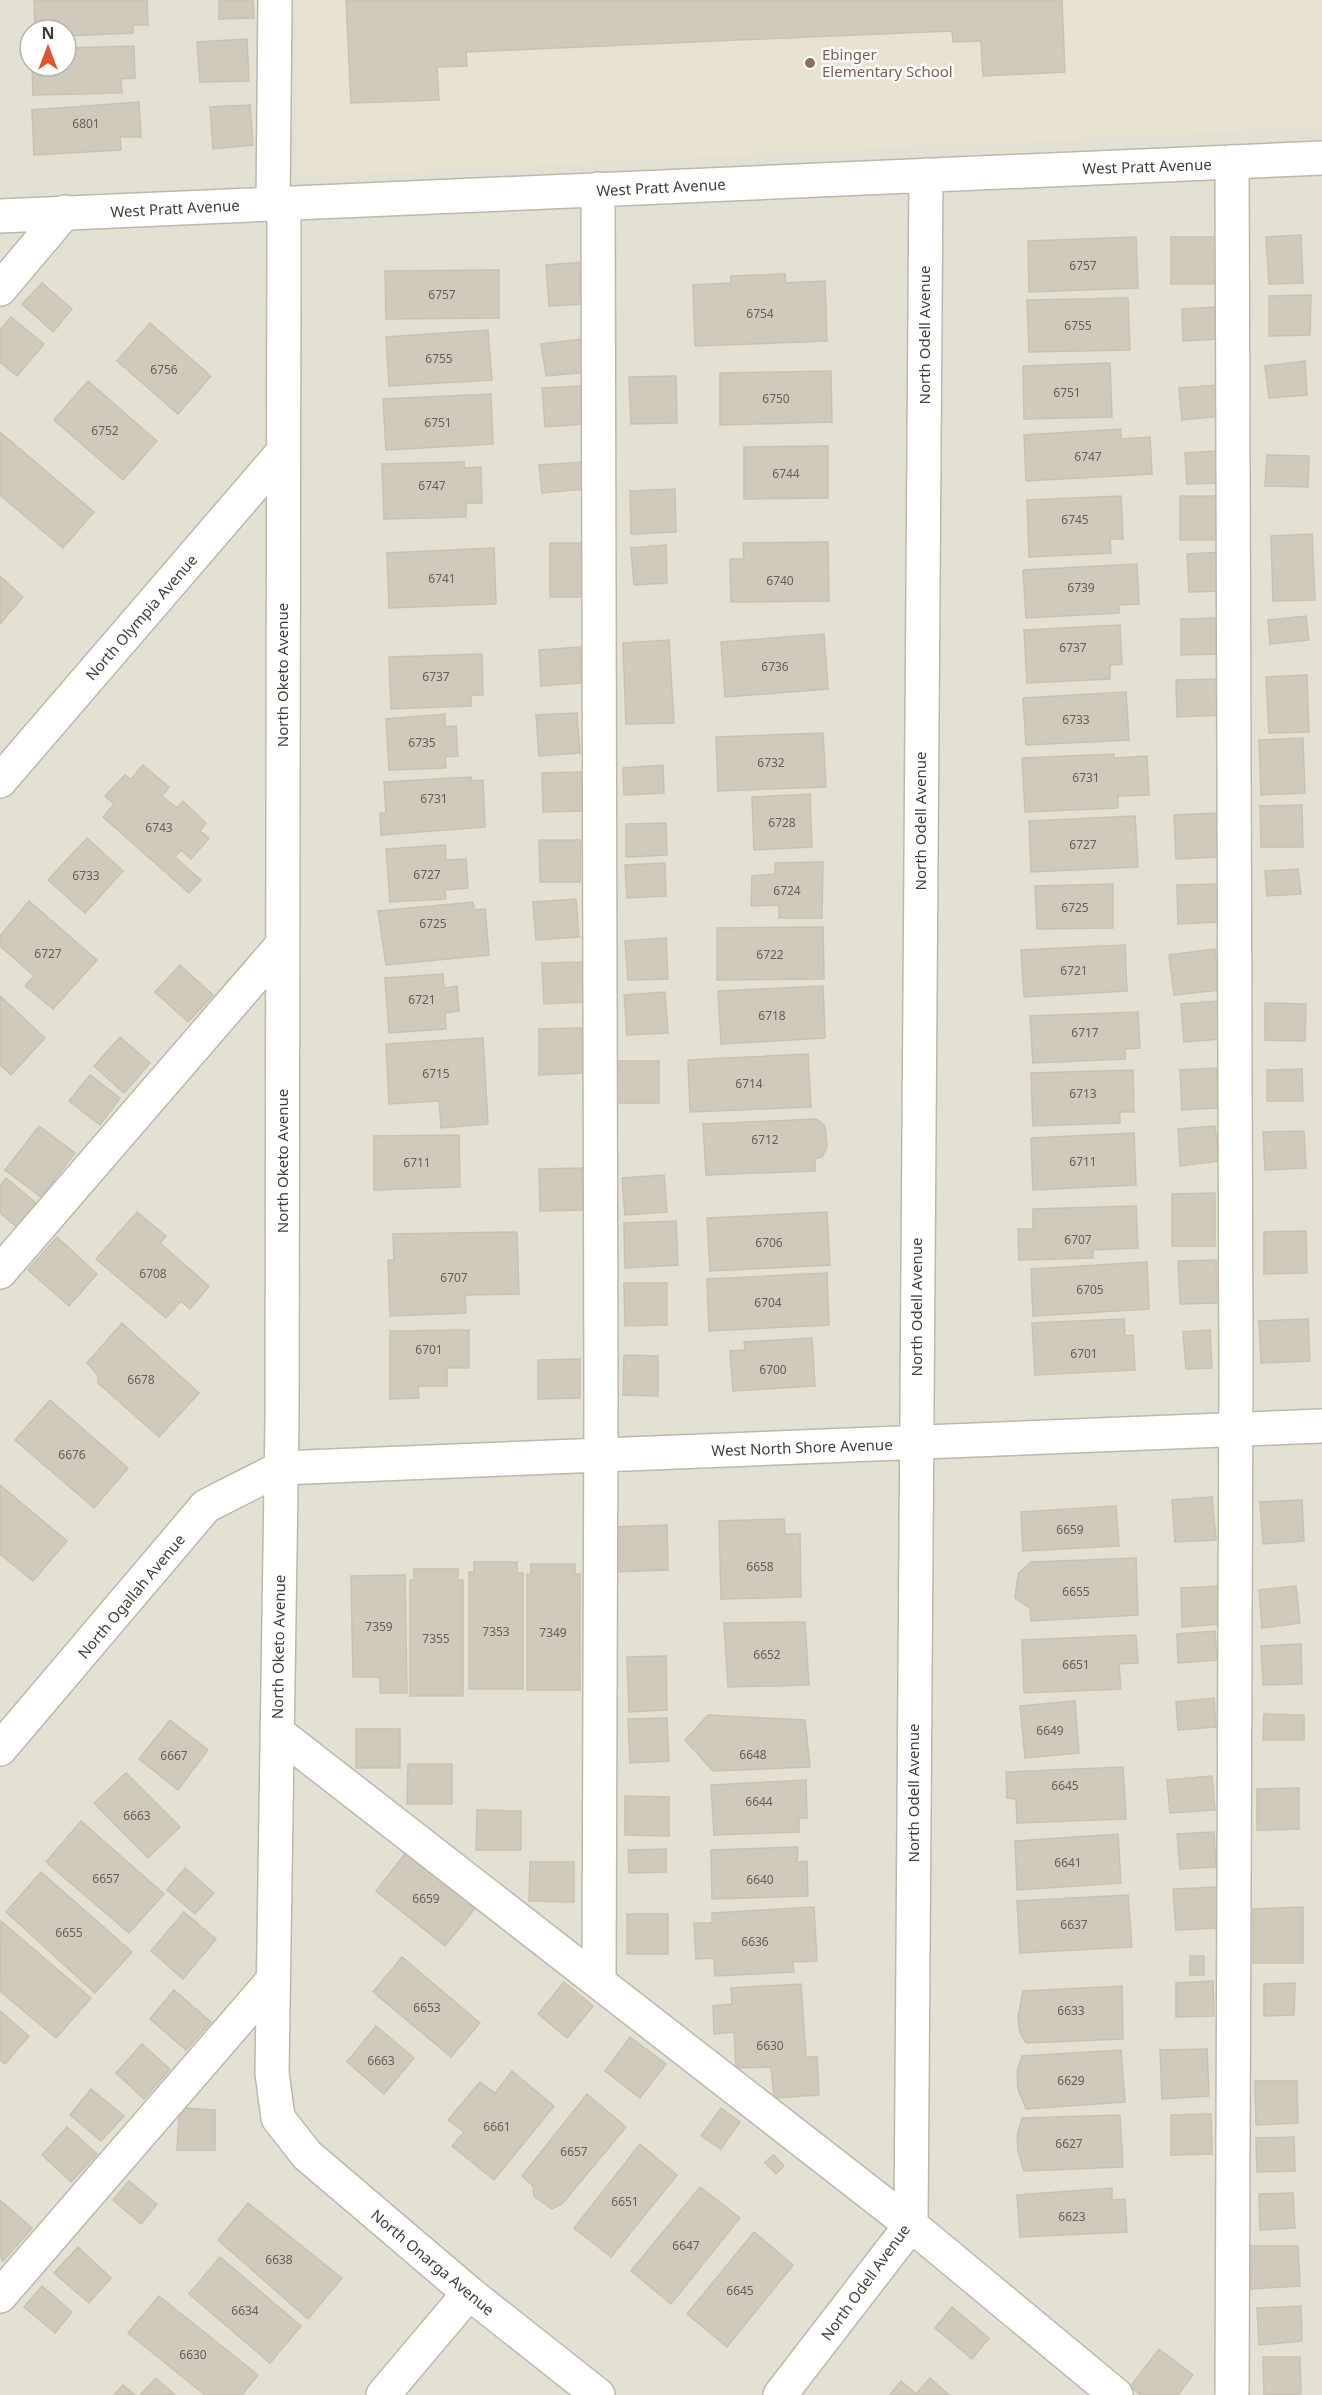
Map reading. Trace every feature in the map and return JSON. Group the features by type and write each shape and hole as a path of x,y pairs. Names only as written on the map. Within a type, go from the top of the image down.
{"street":[{"name":"North Oketo Avenue","path":"274,0 282,453 281,1468 272,2073 278,2118"},
{"name":"West Pratt Avenue","path":"0,216 1322,158"},
{"path":"1232,162 1236,1429 1232,2395"},
{"name":"North Odell Avenue","path":"780,2395 910,2225 926,175"},
{"path":"598,189 599,1982"},
{"path":"0,289 65,212"},
{"name":"North Olympia Avenue","path":"0,782 282,453"},
{"path":"0,1272 282,945"},
{"name":"West North Shore Avenue","path":"281,1468 1322,1426"},
{"name":"North Ogallah Avenue","path":"0,1749 206,1506 281,1468"},
{"path":"277,1732 910,2225 1116,2395"},
{"path":"0,2296 273,1980"},
{"name":"North Onarga Avenue","path":"278,2118 307,2155 469,2294 598,2395"},
{"path":"383,2395 469,2294"}],"shaded area":[{"path":"0,0 1322,0 1322,2395 0,2395"},
{"name":"Ebinger Elementary School","path":"297,0 1322,0 1322,127 297,177"}],"building":[{"path":"34,0 147,0 148,25 133,25 133,33 78,35 78,18 35,18"},
{"path":"219,0 253,0 254,18 219,19"},
{"path":"346,0 1062,0 1065,72 983,76 981,41 953,42 952,31 738,40 466,52 467,66 437,67 439,100 351,103"},
{"path":"247,39 249,81 200,82 197,42"},
{"path":"134,46 135,78 121,79 122,93 33,95 32,78 78,78 78,48"},
{"path":"139,102 141,137 120,137 121,150 34,155 32,110"},
{"path":"250,105 253,145 213,149 210,107"},
{"path":"1301,235 1303,283 1269,284 1266,237"},
{"path":"1136,237 1138,288 1029,292 1028,241"},
{"path":"1171,237 1225,237 1225,284 1171,284"},
{"path":"584,262 586,304 549,306 546,265"},
{"path":"499,270 499,318 386,319 385,271"},
{"path":"785,274 786,283 825,281 827,341 695,346 693,285 731,283 731,276"},
{"path":"42,283 72,309 53,332 22,304"},
{"path":"1311,295 1310,335 1269,336 1269,296"},
{"path":"1128,298 1130,350 1029,352 1027,300"},
{"path":"1217,307 1219,339 1183,341 1182,309"},
{"path":"11,317 44,344 17,376 0,362 0,330"},
{"path":"150,323 211,376 178,414 117,361"},
{"path":"488,330 492,380 389,386 386,337"},
{"path":"582,339 586,372 546,376 541,344"},
{"path":"1305,361 1307,395 1269,398 1265,366"},
{"path":"1110,363 1112,417 1024,419 1023,366"},
{"path":"831,371 832,422 720,425 720,373"},
{"path":"676,376 677,423 631,424 629,377"},
{"path":"88,381 157,441 123,480 54,420"},
{"path":"1218,385 1221,416 1182,420 1179,388"},
{"path":"583,386 586,424 545,427 542,388"},
{"path":"491,394 493,444 386,450 383,399"},
{"path":"1121,429 1121,439 1150,437 1152,474 1026,481 1024,435"},
{"path":"0,432 94,512 63,548 0,495"},
{"path":"828,446 828,498 744,499 744,447"},
{"path":"1216,451 1217,483 1187,484 1185,453"},
{"path":"1267,455 1309,456 1308,487 1265,486"},
{"path":"464,462 464,468 481,467 482,503 466,503 466,517 384,519 382,464"},
{"path":"583,462 584,489 542,493 539,465"},
{"path":"675,489 676,532 631,534 630,491"},
{"path":"1121,496 1123,539 1110,539 1111,553 1029,557 1027,500"},
{"path":"1180,496 1219,496 1220,540 1180,540"},
{"path":"1312,534 1315,600 1273,601 1271,536"},
{"path":"828,542 829,601 731,602 730,559 744,559 743,543"},
{"path":"550,543 586,543 586,597 550,597"},
{"path":"666,545 667,583 634,585 631,548"},
{"path":"494,548 496,604 389,608 387,553"},
{"path":"1223,552 1224,591 1189,592 1187,554"},
{"path":"1137,564 1139,604 1119,605 1119,613 1026,618 1023,570"},
{"path":"0,576 23,597 0,624"},
{"path":"1306,616 1309,640 1270,644 1268,620"},
{"path":"1221,618 1221,654 1181,655 1181,619"},
{"path":"1120,625 1122,664 1110,665 1110,679 1027,683 1024,630"},
{"path":"824,634 828,689 725,697 721,642"},
{"path":"669,640 674,723 626,724 623,643"},
{"path":"580,647 581,683 541,686 539,650"},
{"path":"482,654 483,695 471,695 471,706 391,709 389,657"},
{"path":"1307,675 1309,732 1269,733 1266,677"},
{"path":"1225,679 1225,715 1177,717 1176,680"},
{"path":"1126,692 1129,740 1026,745 1023,698"},
{"path":"577,713 580,753 539,756 536,715"},
{"path":"445,714 445,727 456,726 458,756 445,757 446,768 389,770 386,719"},
{"path":"823,733 826,787 718,791 716,737"},
{"path":"1303,738 1305,793 1261,795 1259,740"},
{"path":"1114,754 1114,758 1147,756 1149,795 1118,796 1118,808 1025,812 1022,758"},
{"path":"143,765 169,787 162,796 177,808 183,801 206,823 200,831 209,838 191,859 181,850 175,857 201,880 189,893 103,817 114,804 105,796 125,775 131,779"},
{"path":"663,765 664,793 624,795 623,768"},
{"path":"583,772 583,811 543,812 542,773"},
{"path":"471,777 472,781 483,780 485,827 381,835 380,813 386,813 384,782"},
{"path":"810,794 812,847 754,850 752,797"},
{"path":"1302,805 1303,847 1261,847 1260,806"},
{"path":"1217,813 1219,857 1176,859 1174,815"},
{"path":"1135,816 1138,867 1031,872 1029,821"},
{"path":"666,823 667,855 626,857 626,824"},
{"path":"87,838 123,871 85,913 48,880"},
{"path":"539,840 581,840 580,882 540,882"},
{"path":"445,845 446,860 466,859 468,888 445,890 446,899 390,902 386,849"},
{"path":"823,862 822,918 779,918 779,905 751,906 752,876 775,874 775,863"},
{"path":"665,863 666,896 627,898 625,865"},
{"path":"1298,869 1301,894 1267,896 1265,871"},
{"path":"1113,884 1113,928 1037,929 1035,886"},
{"path":"1218,884 1219,922 1178,924 1177,885"},
{"path":"576,899 579,937 536,940 533,902"},
{"path":"29,901 97,960 53,1009 25,986 34,976 0,946 0,936"},
{"path":"473,902 474,910 485,909 489,955 386,965 378,911"},
{"path":"823,927 824,979 717,980 717,928"},
{"path":"666,938 668,979 628,980 625,941"},
{"path":"1125,945 1127,991 1024,997 1021,950"},
{"path":"1215,949 1220,990 1174,995 1169,955"},
{"path":"583,962 583,1002 544,1004 542,963"},
{"path":"180,965 213,995 188,1022 155,992"},
{"path":"443,974 444,988 457,986 459,1011 445,1013 446,1029 389,1033 385,978"},
{"path":"823,986 825,1038 721,1044 718,991"},
{"path":"665,992 668,1033 627,1035 624,995"},
{"path":"0,996 45,1038 11,1075 0,1065"},
{"path":"1218,1001 1221,1039 1184,1042 1181,1004"},
{"path":"1265,1003 1306,1004 1305,1041 1265,1040"},
{"path":"1138,1012 1140,1048 1125,1049 1125,1059 1033,1063 1030,1016"},
{"path":"582,1028 584,1073 539,1075 539,1029"},
{"path":"120,1037 150,1063 124,1093 94,1066"},
{"path":"483,1038 488,1124 441,1128 439,1101 389,1104 386,1044"},
{"path":"808,1054 811,1107 690,1112 688,1060"},
{"path":"615,1061 659,1061 659,1103 616,1103"},
{"path":"1217,1068 1218,1108 1182,1110 1180,1070"},
{"path":"1302,1069 1303,1101 1267,1101 1267,1070"},
{"path":"1133,1070 1134,1112 1120,1112 1120,1123 1033,1126 1031,1073"},
{"path":"90,1075 120,1098 100,1125 69,1101"},
{"path":"816,1119 825,1126 827,1147 822,1157 815,1159 815,1171 706,1175 703,1124"},
{"path":"39,1126 75,1153 41,1197 5,1170"},
{"path":"1215,1126 1219,1161 1180,1166 1178,1129"},
{"path":"1304,1131 1306,1168 1265,1170 1263,1132"},
{"path":"1134,1133 1136,1185 1033,1190 1031,1138"},
{"path":"459,1135 460,1187 374,1190 374,1136"},
{"path":"582,1168 583,1210 540,1211 539,1169"},
{"path":"664,1175 667,1212 625,1215 622,1178"},
{"path":"6,1178 36,1203 17,1227 0,1213 0,1186"},
{"path":"1215,1193 1215,1246 1172,1246 1172,1194"},
{"path":"1136,1206 1138,1248 1093,1250 1093,1258 1019,1260 1018,1229 1033,1229 1033,1209"},
{"path":"137,1212 166,1236 160,1243 209,1286 190,1309 181,1301 166,1318 96,1259"},
{"path":"827,1212 830,1265 710,1271 707,1218"},
{"path":"676,1221 678,1265 625,1268 624,1223"},
{"path":"1306,1231 1307,1273 1264,1274 1264,1232"},
{"path":"517,1232 519,1294 465,1295 466,1313 390,1316 388,1260 394,1260 393,1234"},
{"path":"57,1237 97,1274 69,1306 28,1270"},
{"path":"1216,1260 1217,1303 1180,1304 1178,1261"},
{"path":"1147,1262 1149,1309 1033,1316 1031,1269"},
{"path":"827,1273 829,1325 709,1331 707,1279"},
{"path":"624,1283 667,1283 667,1325 625,1326"},
{"path":"1124,1319 1125,1336 1133,1335 1135,1370 1035,1375 1032,1323"},
{"path":"1308,1319 1310,1361 1261,1363 1259,1321"},
{"path":"122,1323 199,1393 159,1437 98,1383 98,1375 87,1363"},
{"path":"469,1330 469,1368 447,1368 447,1386 418,1386 419,1398 390,1399 390,1331"},
{"path":"1210,1330 1212,1368 1186,1369 1183,1332"},
{"path":"812,1338 815,1386 733,1391 730,1351 745,1350 744,1342"},
{"path":"624,1355 658,1356 658,1396 623,1395"},
{"path":"580,1359 580,1398 538,1399 538,1360"},
{"path":"50,1400 128,1468 94,1508 15,1440"},
{"path":"0,1485 67,1541 33,1581 0,1554"},
{"path":"1212,1497 1216,1540 1175,1542 1172,1500"},
{"path":"1302,1500 1304,1541 1263,1544 1260,1502"},
{"path":"1116,1506 1119,1546 1023,1551 1021,1512"},
{"path":"784,1519 785,1534 800,1534 801,1597 721,1599 719,1521"},
{"path":"667,1525 668,1570 610,1572 609,1527"},
{"path":"1136,1558 1138,1615 1031,1621 1030,1608 1015,1598 1018,1574 1031,1562"},
{"path":"474,1562 517,1562 517,1573 523,1573 523,1689 469,1689 469,1572 474,1572"},
{"path":"531,1564 575,1564 575,1574 580,1574 580,1690 527,1690 527,1574 531,1574"},
{"path":"414,1569 458,1569 458,1580 463,1580 463,1696 410,1696 410,1580 414,1580"},
{"path":"405,1575 407,1693 380,1693 380,1677 353,1677 351,1576"},
{"path":"1220,1586 1222,1624 1182,1627 1181,1588"},
{"path":"1296,1586 1300,1623 1262,1628 1259,1590"},
{"path":"805,1622 809,1685 728,1687 724,1623"},
{"path":"1215,1631 1217,1660 1178,1663 1177,1634"},
{"path":"1136,1635 1138,1663 1119,1664 1121,1689 1024,1693 1022,1640"},
{"path":"1301,1644 1302,1684 1263,1685 1261,1646"},
{"path":"666,1656 667,1710 629,1712 627,1657"},
{"path":"1214,1698 1216,1727 1178,1730 1176,1702"},
{"path":"1075,1701 1079,1753 1025,1758 1020,1706"},
{"path":"1264,1714 1304,1715 1304,1740 1263,1740"},
{"path":"708,1715 805,1720 810,1767 713,1771 685,1740"},
{"path":"667,1718 669,1761 630,1763 628,1719"},
{"path":"170,1720 208,1750 178,1790 139,1759"},
{"path":"356,1729 400,1729 400,1768 356,1768"},
{"path":"408,1764 452,1764 452,1804 407,1804"},
{"path":"1123,1767 1126,1819 1017,1823 1016,1799 1007,1798 1006,1772"},
{"path":"126,1773 180,1827 148,1858 94,1803"},
{"path":"1212,1776 1215,1810 1170,1813 1167,1780"},
{"path":"806,1780 807,1818 799,1818 799,1832 714,1835 711,1785"},
{"path":"1299,1788 1299,1829 1257,1830 1257,1789"},
{"path":"625,1796 669,1797 669,1836 625,1835"},
{"path":"477,1810 521,1811 521,1850 476,1850"},
{"path":"81,1821 164,1894 129,1933 46,1862"},
{"path":"1214,1832 1216,1867 1180,1869 1177,1834"},
{"path":"1118,1834 1121,1883 1017,1890 1015,1841"},
{"path":"798,1847 797,1862 807,1861 808,1896 712,1899 711,1850"},
{"path":"666,1849 666,1872 629,1873 628,1850"},
{"path":"407,1851 477,1906 445,1946 376,1891"},
{"path":"530,1862 574,1862 574,1902 529,1901"},
{"path":"185,1868 214,1893 195,1914 167,1890"},
{"path":"41,1872 132,1952 95,1993 6,1912"},
{"path":"1218,1887 1219,1928 1176,1930 1173,1889"},
{"path":"1128,1895 1132,1947 1020,1953 1017,1901"},
{"path":"814,1907 817,1961 793,1962 794,1972 715,1976 714,1958 696,1959 694,1923 712,1923 712,1913"},
{"path":"1303,1907 1303,1963 1253,1963 1253,1909"},
{"path":"184,1912 216,1939 183,1979 151,1951"},
{"path":"627,1914 668,1914 668,1954 627,1954"},
{"path":"1,1921 91,1998 56,2038 0,1991"},
{"path":"1190,1956 1204,1956 1204,1975 1190,1975"},
{"path":"402,1957 480,2023 451,2057 373,1992"},
{"path":"1213,1981 1214,2016 1176,2017 1176,1983"},
{"path":"564,1982 593,2006 567,2038 538,2014"},
{"path":"1295,1983 1294,2015 1264,2016 1264,1984"},
{"path":"801,1984 806,2057 817,2057 819,2095 774,2098 771,2067 736,2068 734,2032 714,2034 713,2006 732,2004 731,1988"},
{"path":"1122,1986 1123,2039 1026,2043 1020,2033 1018,2017 1023,1991"},
{"path":"174,1990 211,2022 186,2050 150,2019"},
{"path":"0,2011 29,2036 5,2064 0,2060"},
{"path":"376,2026 414,2058 384,2094 347,2062"},
{"path":"630,2037 666,2064 640,2098 605,2071"},
{"path":"142,2044 170,2069 144,2099 116,2073"},
{"path":"1207,2049 1209,2096 1162,2099 1160,2050"},
{"path":"1121,2050 1125,2102 1026,2109 1018,2089 1017,2071 1022,2056"},
{"path":"512,2071 554,2106 494,2180 452,2146 464,2132 448,2120 480,2082 495,2093"},
{"path":"1255,2081 1297,2081 1298,2123 1256,2125"},
{"path":"91,2089 124,2116 101,2141 70,2115"},
{"path":"587,2094 626,2127 562,2204 552,2209 534,2196 533,2186 522,2176"},
{"path":"183,2108 215,2110 215,2150 177,2150 179,2119"},
{"path":"721,2108 740,2122 721,2149 701,2136"},
{"path":"1211,2114 1212,2154 1171,2155 1171,2115"},
{"path":"1120,2115 1123,2167 1024,2171 1018,2151 1017,2136 1022,2118"},
{"path":"67,2127 97,2154 71,2182 42,2155"},
{"path":"1294,2137 1295,2171 1257,2172 1256,2138"},
{"path":"640,2144 677,2175 611,2257 574,2228"},
{"path":"774,2155 784,2166 776,2174 765,2162"},
{"path":"129,2181 157,2204 141,2224 113,2200"},
{"path":"700,2187 740,2218 671,2304 631,2271"},
{"path":"1112,2188 1112,2200 1125,2199 1127,2232 1020,2237 1017,2195"},
{"path":"1293,2193 1295,2228 1260,2230 1259,2194"},
{"path":"0,2200 32,2228 3,2261 0,2257"},
{"path":"248,2203 342,2278 308,2319 218,2240"},
{"path":"754,2232 793,2265 727,2347 687,2314"},
{"path":"1250,2246 1298,2246 1300,2286 1250,2289"},
{"path":"78,2247 111,2278 89,2303 54,2273"},
{"path":"220,2257 301,2326 270,2363 189,2294"},
{"path":"42,2286 72,2312 55,2333 24,2307"},
{"path":"159,2296 258,2375 242,2395 205,2395 128,2333"},
{"path":"1301,2306 1302,2341 1259,2345 1257,2308"},
{"path":"952,2307 989,2338 972,2359 935,2328"},
{"path":"1159,2349 1193,2375 1178,2395 1141,2395 1130,2387"},
{"path":"1263,2357 1300,2357 1301,2394 1264,2395"},
{"path":"156,2378 175,2395 140,2395"},
{"path":"930,2378 949,2395 890,2395 901,2381 916,2394"},
{"path":"123,2385 135,2395 114,2395"}],"place":[{"name":"Ebinger Elementary School","path":"810,63"}]}
